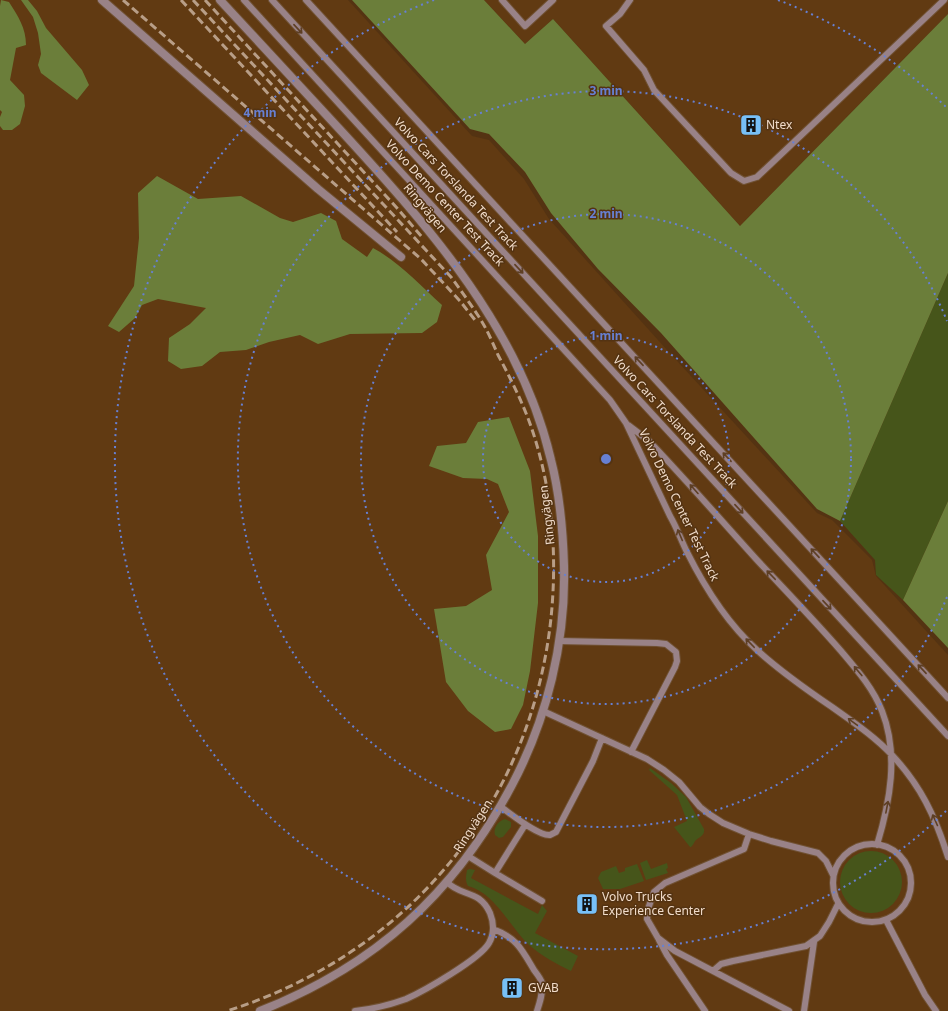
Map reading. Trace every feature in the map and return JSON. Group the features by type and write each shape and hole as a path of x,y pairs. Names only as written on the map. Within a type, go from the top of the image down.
{"street":[{"path":"102,0 318,189 401,257"},
{"name":"Ringvägen","path":"220,0 422,221 468,283 502,338 525,384 539,419 551,458 559,496 564,540 565,583 563,613 552,680 543,711 522,766 488,829 447,882 414,917 370,952 320,984 293,998 260,1011"}],"lane":[{"name":"Volvo Demo Center Test Track","path":"244,0 610,400 626,423 677,528 686,551 722,611 757,650 892,754 907,772 922,795 937,824 948,857"},
{"name":"Volvo Cars Torslanda Test Track","path":"272,0 948,736"},
{"name":"Volvo Cars Torslanda Test Track","path":"306,0 948,698"},
{"path":"502,0 525,26 553,0"},
{"path":"630,0 620,14 606,26 644,70 654,90 731,173 744,181 758,177 944,0"},
{"name":"Volvo Demo Center Test Track","path":"626,423 649,441 757,560 816,622 862,675 875,695 882,711 892,754 889,797 883,827 877,845"},
{"path":"559,641 657,643 666,644 676,652 676,667 631,752"},
{"path":"543,711 631,752 664,770 679,782 700,807 723,822 771,842 818,853 826,861 833,875"},
{"path":"501,807 525,825 544,834 550,835 556,832 602,738"},
{"path":"495,873 525,825"},
{"path":"705,1011 666,955 648,919 648,909 654,892 665,883 744,849 749,834"},
{"path":"877,845 890,849 901,858 908,869 910,889 906,902 897,912 886,920 873,922 859,920 847,914 838,904 833,890 833,875 839,862 850,851 863,846 877,845"},
{"path":"468,856 542,901"},
{"path":"355,1011 405,999 456,970 482,952 488,944 492,938 493,922 485,904 476,896 453,888 447,882"},
{"path":"713,971 721,964 806,946 814,942 829,922 838,904"},
{"path":"886,920 925,995 936,1011"},
{"path":"493,929 506,934 513,940 522,950 542,982 541,1000 537,1011"},
{"path":"658,938 675,951 789,1011"},
{"path":"804,1011 814,942"}],"shaded area":[{"path":"0,0 348,0 472,136 489,140 524,179 549,219 817,513 832,520 872,560 876,576 948,655 948,1011 0,1011"},
{"path":"484,0 948,0 948,14 740,226 553,19 525,44"}],"green space":[{"path":"1,0 9,2 21,22 26,39 26,45 16,48 10,80 24,95 25,106 20,124 12,130 3,130 0,126 0,117 2,112 0,110"},
{"path":"21,0 28,0 37,11 46,28 82,70 89,85 77,100 41,73 38,65 41,54 38,33 33,17"},
{"path":"352,0 484,0 525,44 553,19 740,226 948,14 948,273 840,521 817,509 661,333 598,269 551,213 525,172 489,134 470,129"},
{"path":"157,176 198,199 241,196 280,218 293,222 321,213 336,221 342,239 367,257 373,248 383,254 409,274 442,305 437,322 422,333 350,334 318,344 300,335 269,342 246,350 220,352 202,366 181,369 168,361 169,338 190,324 206,308 158,299 142,305 135,318 119,332 108,326 134,286 139,238 138,193"},
{"path":"948,273 948,501 903,600 876,575 875,560 840,521"},
{"path":"509,417 530,471 538,536 538,603 530,671 523,705 511,729 495,732 468,711 446,682 434,609 466,606 492,590 486,555 509,512 498,484 487,479 463,478 429,466 437,446 466,443 478,422"},
{"path":"948,501 948,648 903,600"},
{"path":"650,768 671,783 686,797 704,829 703,835 695,841 691,847 674,827 687,821 677,795 649,770"},
{"path":"505,819 511,822 511,827 503,837 499,838 495,835 495,827 500,821"},
{"path":"871,851 883,853 893,860 900,870 902,882 900,894 893,904 883,911 871,913 859,911 849,904 842,894 840,882 842,870 849,860 859,853"},
{"path":"647,860 651,869 667,863 668,868 666,869 668,873 646,880 640,863"},
{"path":"637,864 644,881 620,889 603,889 598,878 601,872 616,866 619,873 625,871 625,868"},
{"path":"467,870 475,870 471,878 538,914 542,905 547,911 535,933 578,956 571,971 549,960 529,945 494,903 478,890 468,886 466,874"}],"railway":[{"path":"123,0 421,259 460,301 475,320"},
{"path":"181,0 397,232"},
{"path":"193,0 451,277 480,319 489,334 524,408 536,442 542,464 550,507 554,574 551,618 539,687 517,751 487,810 449,864 403,911 351,952 292,985 227,1011"},
{"path":"205,0 422,237"}],"place":[{"name":"Ntex","path":"751,125"},
{"name":"Volvo Trucks Experience Center","path":"587,904"},
{"name":"GVAB","path":"512,988"}]}
